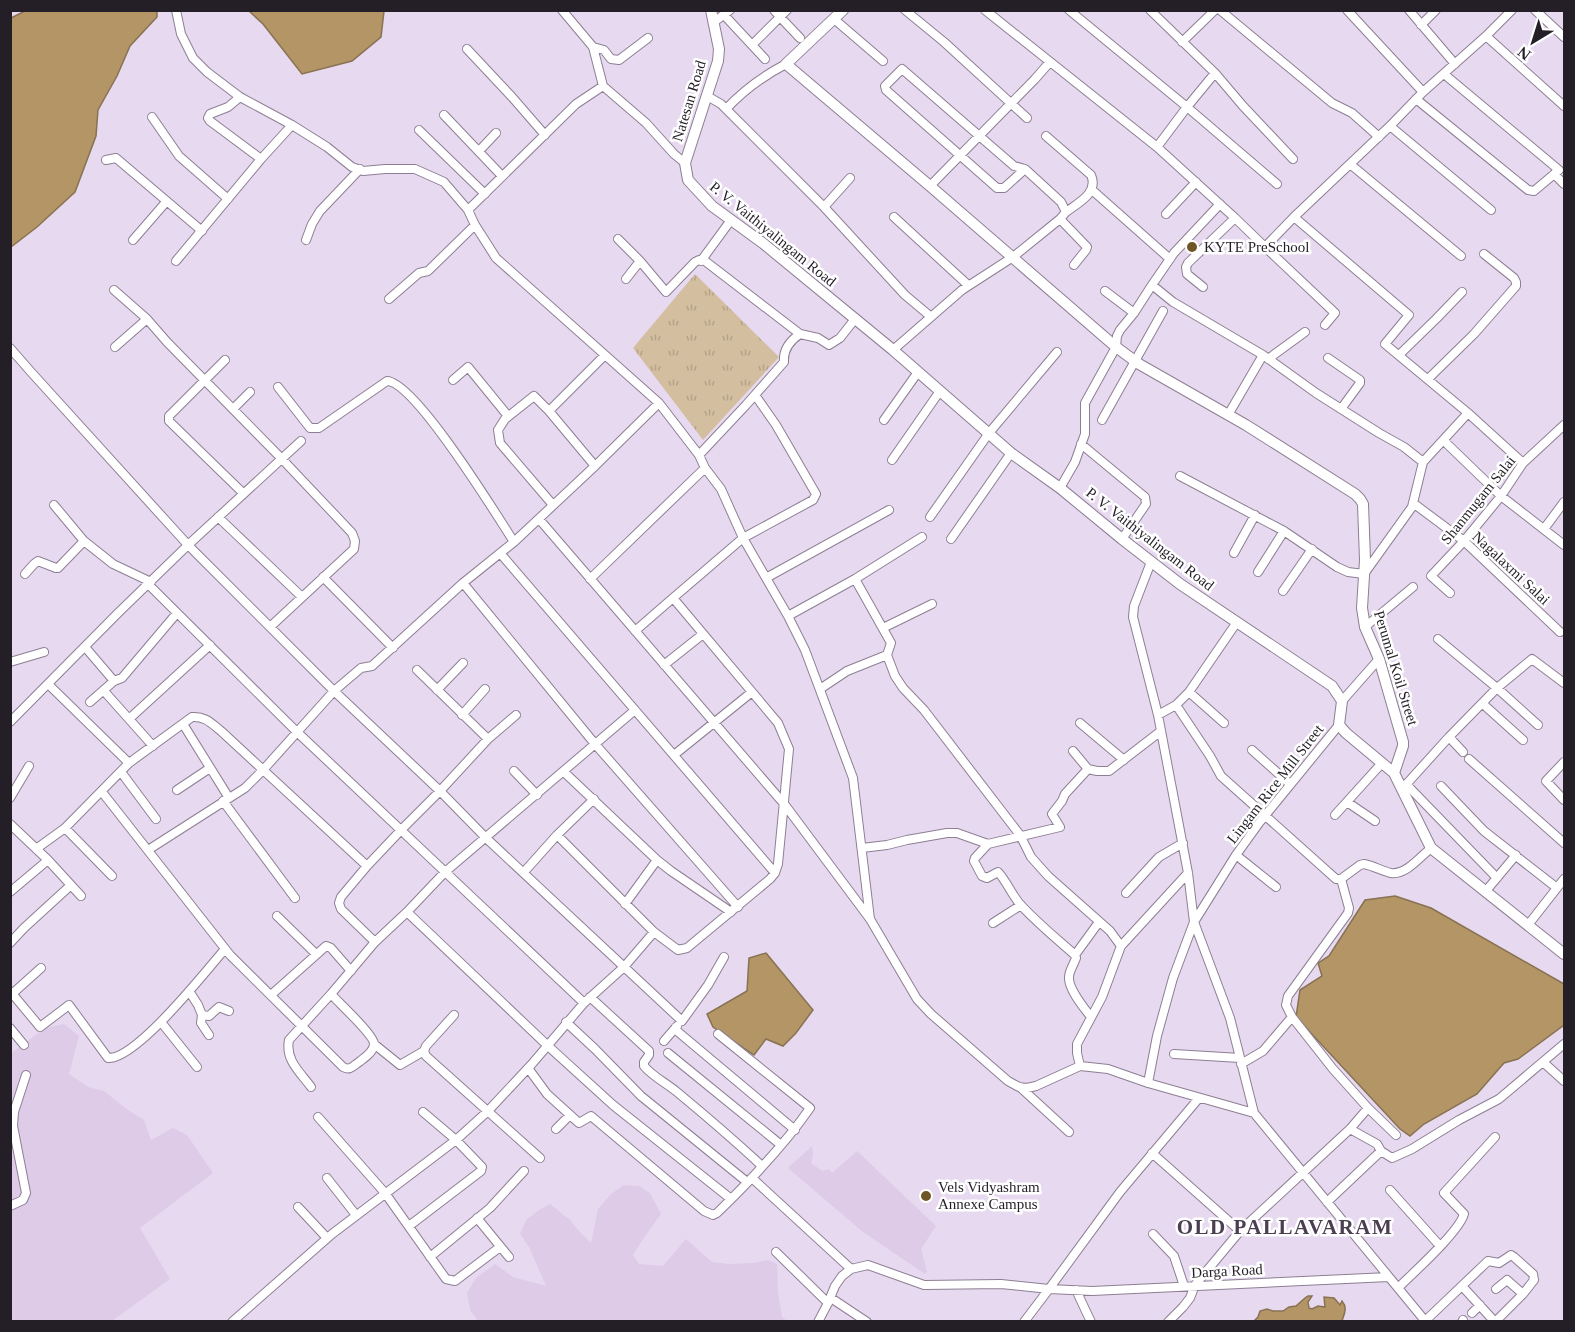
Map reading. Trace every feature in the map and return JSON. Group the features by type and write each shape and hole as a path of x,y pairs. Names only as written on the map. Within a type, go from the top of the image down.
{"street":[{"path":"176,10 181,34 193,58 207,72 240,97 292,125 327,147 352,167 363,171 415,169 444,182 468,210 496,258 658,403 699,455 705,468 721,489 743,538 805,650 853,778 870,919"},
{"path":"752,45 777,14 787,10"},
{"path":"726,109 744,91 786,64 843,10"},
{"path":"905,10 1028,118"},
{"path":"985,10 1157,147 1220,204 1335,313 1325,325"},
{"path":"1069,10 1187,106 1277,184"},
{"path":"1182,42 1215,10"},
{"path":"1220,10 1332,103 1353,113 1379,137"},
{"path":"1347,10 1423,92"},
{"path":"1409,10 1455,64"},
{"path":"1421,25 1436,10"},
{"path":"1265,247 1423,92 1512,10"},
{"path":"1535,10 1564,37"},
{"path":"564,11 593,47 603,86 646,123 685,164"},
{"path":"1151,11 1215,73 1293,159"},
{"path":"713,16 728,13 765,59"},
{"path":"777,14 800,38"},
{"name":"Natesan Road","path":"685,164 718,55 713,16"},
{"path":"834,19 883,61"},
{"path":"1486,36 1564,106"},
{"path":"593,47 604,50 611,58 619,60 648,38"},
{"path":"467,49 545,135"},
{"path":"930,186 1049,63"},
{"path":"786,64 1116,347 1227,415 1266,357 1305,332"},
{"path":"1025,169 1004,188 997,188 886,90 885,86 902,69 1014,166 1025,169 1061,202 1066,212"},
{"path":"1157,147 1215,73"},
{"path":"1444,74 1559,170 1564,184"},
{"path":"468,210 576,104 603,86"},
{"path":"707,96 721,104 824,207 905,295 930,316"},
{"path":"240,97 228,107 210,114 208,118 261,159"},
{"path":"1416,99 1528,190 1534,190 1559,170"},
{"path":"444,115 502,176"},
{"path":"152,117 179,156 228,199"},
{"path":"176,261 292,125"},
{"path":"1390,126 1491,210"},
{"path":"419,130 485,194"},
{"path":"479,151 496,133"},
{"path":"893,350 968,285 1013,257 1092,190 1091,175 1046,136"},
{"path":"106,160 116,158 202,231"},
{"name":"P. V. Vaithiyalingam Road","path":"685,164 688,180 712,206 764,244 893,350 1011,453 1060,488 1180,584 1332,686 1342,701"},
{"path":"1350,164 1461,256"},
{"path":"306,240 320,211 360,169"},
{"path":"824,207 850,178"},
{"path":"1166,214 1196,182"},
{"path":"1092,190 1170,259"},
{"path":"133,240 166,202"},
{"path":"1060,488 1075,462 1085,434 1085,403 1116,347 1120,330 1170,259 1220,204"},
{"path":"894,217 968,285"},
{"path":"1294,217 1409,315 1385,344 1468,413 1523,463"},
{"path":"1203,287 1187,274 1188,262 1235,218"},
{"path":"1060,219 1087,247 1074,265"},
{"path":"701,261 731,220"},
{"path":"389,299 419,273 428,271 460,237 475,225"},
{"path":"618,239 666,292 695,262 705,261 800,333 818,338 829,345 840,338 855,319"},
{"path":"1428,379 1474,334 1516,286 1514,278 1484,254"},
{"path":"626,279 640,261"},
{"path":"1152,285 1173,302 1266,357 1341,409 1404,447 1423,462"},
{"path":"114,290 147,319 281,458 351,533 355,541 354,549 270,627"},
{"path":"1105,291 1134,313"},
{"path":"1399,355 1462,291"},
{"path":"1102,420 1162,311"},
{"path":"115,348 147,319"},
{"path":"699,455 784,362 784,355 791,340 800,333"},
{"path":"10,348 188,545 334,691 624,967 679,1024"},
{"path":"930,517 989,433 1057,352"},
{"path":"549,411 605,355"},
{"path":"1328,358 1360,380 1341,409"},
{"path":"225,360 169,416 169,421 243,493"},
{"path":"453,380 468,368 508,417"},
{"path":"884,420 918,372"},
{"path":"278,387 307,424 314,429 319,428 387,381 393,381 405,390 436,427 514,542"},
{"path":"892,460 939,391"},
{"path":"233,409 250,392"},
{"path":"635,631 743,538 815,497 816,494 776,426 755,395"},
{"path":"553,505 500,443 498,430 504,419 534,396 595,466"},
{"path":"148,850 245,788 334,691 361,668 372,666 463,584 514,542 658,403"},
{"path":"1180,476 1284,531 1337,567 1348,572 1364,574 1412,507 1423,462 1468,413"},
{"name":"Perumal Koil Street","path":"1227,415 1356,494 1363,504 1365,560 1362,608 1365,627 1379,659 1403,742 1394,773"},
{"name":"Shanmugam Salai","path":"1450,593 1431,576 1501,496 1523,463 1564,425"},
{"path":"1443,440 1501,496 1564,545"},
{"path":"10,722 188,545 301,441"},
{"path":"1081,444 1145,497 1146,504 1122,539"},
{"path":"951,539 1011,453"},
{"path":"590,579 705,468"},
{"path":"1544,529 1564,502"},
{"name":"Nagalaxmi Salai","path":"1413,503 1464,541 1560,632"},
{"path":"54,505 84,541 113,564 150,584 297,732 445,872 587,1000 649,1051 644,1062 647,1070 728,1134 762,1166"},
{"path":"766,578 889,510"},
{"path":"1234,553 1255,515"},
{"path":"218,517 302,597"},
{"path":"539,519 785,805 870,919 917,999 931,1014 1069,1132"},
{"path":"1258,572 1284,531"},
{"path":"788,616 855,579 922,537"},
{"path":"25,574 38,561 58,568 84,541"},
{"path":"1283,591 1312,549"},
{"path":"500,553 775,873"},
{"path":"1151,562 1134,606 1133,617 1158,715 1183,843 1194,922 1230,1018 1254,1113 1398,1288 1430,1320 1462,1286 1488,1261 1499,1263 1511,1255 1533,1274 1534,1280 1496,1321 1462,1286"},
{"path":"323,577 393,648"},
{"path":"855,579 891,643 888,655 903,688 924,710 1020,836 1031,857 1048,876 1110,931 1121,946"},
{"path":"463,584 734,910"},
{"path":"1365,627 1413,587"},
{"path":"557,835 654,932 678,950 687,948 775,873 785,805 789,749 778,723 673,598"},
{"path":"883,628 932,604"},
{"path":"90,702 114,681 122,678 177,613"},
{"path":"1158,715 1176,705 1189,692 1237,622"},
{"path":"664,665 703,634"},
{"path":"1438,639 1538,725"},
{"path":"129,719 210,645"},
{"path":"85,647 114,681"},
{"path":"10,662 44,652"},
{"path":"820,689 847,671 888,655"},
{"path":"1379,659 1342,701 1339,725 1394,773 1404,787 1497,878"},
{"path":"1404,787 1497,688 1532,659 1564,683"},
{"path":"437,690 463,663"},
{"path":"417,670 488,740"},
{"path":"48,684 129,763"},
{"path":"462,715 485,688"},
{"path":"104,691 153,746"},
{"path":"674,756 752,692"},
{"path":"1189,692 1224,723"},
{"path":"1483,704 1523,740"},
{"path":"1176,705 1221,776 1336,879 1341,879 1364,864 1398,873 1405,870 1431,848"},
{"path":"311,1086 291,1062 287,1049 289,1040 375,942 445,872 635,710"},
{"path":"375,942 341,909 340,897 488,740 516,715"},
{"path":"36,849 65,828 129,763 192,717 199,717 206,718 367,866"},
{"path":"1080,723 1124,760"},
{"path":"183,724 210,768 226,800 295,898"},
{"name":"Lingam Rice Mill Street","path":"1148,1083 1156,1036 1173,978 1194,922 1236,855 1339,725"},
{"path":"1073,751 1088,769 1109,771 1161,731"},
{"path":"1449,737 1564,843"},
{"path":"1252,750 1290,784"},
{"path":"1564,762 1546,782 1564,800"},
{"path":"1335,815 1382,763"},
{"path":"10,798 29,766"},
{"path":"177,790 210,768"},
{"path":"1075,955 1036,921 1009,890 998,872 987,878 982,876 974,861 988,844 1060,827 1052,814 1065,794 1088,769"},
{"path":"514,771 537,795"},
{"path":"121,772 156,819"},
{"path":"564,772 671,872 734,910"},
{"path":"1441,786 1484,831 1557,888"},
{"path":"1404,787 1431,848 1564,954"},
{"path":"102,792 230,956 346,1069 350,1069 369,1054 374,1044"},
{"path":"524,872 594,799"},
{"path":"1347,802 1375,821"},
{"path":"10,824 81,896"},
{"path":"65,828 112,876"},
{"path":"862,848 947,833 957,833 988,844"},
{"path":"1126,893 1159,857 1183,843"},
{"path":"1236,855 1276,886"},
{"path":"1485,892 1516,855"},
{"path":"10,892 48,860"},
{"path":"625,904 657,860"},
{"path":"1080,1066 1077,1044 1102,997 1121,946 1188,873"},
{"path":"1341,879 1349,908 1348,914 1288,996 1286,1005 1292,1017 1333,1069 1396,1135"},
{"path":"1528,925 1564,879"},
{"path":"10,942 71,885"},
{"path":"993,923 1021,904"},
{"path":"407,912 613,1105 731,1199"},
{"path":"277,916 316,954"},
{"path":"1090,1017 1070,986 1069,977 1075,955 1100,922"},
{"path":"232,1322 327,1238 456,1140 488,1111 566,1022 624,967 654,932"},
{"path":"271,995 326,946 329,946 351,971"},
{"path":"41,968 11,992 40,1027 69,1005 108,1058 114,1058 121,1056 141,1041 161,1022 225,949"},
{"path":"664,1041 708,985 724,957"},
{"path":"189,991 198,1005 202,1015 201,1023 209,1035"},
{"path":"331,994 368,1033 374,1044 400,1065 424,1051 454,1015"},
{"path":"202,1015 209,1016 219,1007 229,1011"},
{"path":"1174,1054 1241,1061 1263,1051 1292,1017"},
{"path":"161,1022 197,1067"},
{"path":"566,1022 641,1096 749,1180 851,1269 835,1286 818,1322"},
{"path":"679,1024 677,1031 795,1130"},
{"path":"10,1028 24,1046"},
{"path":"528,1068 547,1094 569,1116 579,1123 591,1116 710,1214 715,1215 795,1130 810,1108 718,1034"},
{"path":"1350,1129 1377,1144 1392,1158 1412,1149 1498,1099 1564,1044"},
{"path":"424,1051 429,1059 540,1158"},
{"path":"668,1053 781,1145"},
{"path":"1543,1062 1564,1081"},
{"path":"1019,1087 1036,1086 1080,1066 1108,1069 1148,1083 1254,1113"},
{"path":"10,1206 23,1200 26,1194 13,1126 14,1112 27,1075"},
{"path":"1024,1322 1119,1192 1199,1098"},
{"path":"1168,1322 1183,1307 1196,1286 1240,1231 1350,1129 1368,1108"},
{"path":"409,1227 481,1171 482,1167 456,1140 423,1112"},
{"path":"556,1130 569,1116"},
{"path":"318,1117 385,1193 446,1279 455,1281 500,1247"},
{"path":"1398,1288 1462,1220 1464,1214 1444,1193 1495,1137"},
{"path":"1327,1202 1382,1151"},
{"path":"1152,1153 1240,1231"},
{"path":"430,1257 490,1208 524,1171"},
{"path":"327,1178 356,1215"},
{"path":"1389,1190 1440,1246"},
{"path":"298,1207 327,1238"},
{"path":"477,1218 509,1257"},
{"path":"1153,1234 1174,1256 1184,1286"},
{"path":"776,1252 829,1301 867,1322"},
{"name":"Darga Road","path":"851,1269 868,1265 924,1285 1001,1284 1077,1290 1389,1276"},
{"path":"1496,1289 1507,1280 1523,1294"},
{"path":"1077,1290 1091,1322"},
{"path":"1472,1313 1480,1305"}],"shaded area":[{"path":"27,10 157,11 157,17 130,46 98,110 96,136 75,192 11,247 11,18"},
{"path":"249,11 384,11 381,37 352,61 302,74 263,24"},
{"path":"1395,896 1431,908 1564,984 1564,1025 1518,1059 1504,1063 1477,1094 1424,1124 1410,1136 1400,1129 1296,1017 1300,990 1322,976 1318,963 1329,956 1365,900"},
{"path":"766,953 813,1010 783,1046 766,1039 754,1055 713,1027 707,1014 747,991 749,958"},
{"path":"64,1024 79,1036 69,1074 88,1087 104,1091 144,1120 151,1140 173,1128 187,1135 213,1173 140,1228 170,1279 112,1321 11,1321 10,1054 45,1028"},
{"path":"812,1146 811,1163 822,1171 829,1169 832,1173 857,1151 936,1226 921,1249 927,1272 925,1274 863,1232 788,1168"},
{"path":"624,1185 639,1186 650,1193 661,1214 633,1255 639,1264 663,1266 686,1239 712,1262 729,1264 768,1260 777,1264 782,1317 787,1321 478,1321 470,1310 467,1293 476,1278 495,1264 513,1277 546,1286 529,1247 520,1234 526,1220 550,1204 570,1220 591,1243 598,1209 611,1194"},
{"path":"1308,1296 1312,1296 1308,1302 1309,1308 1312,1309 1318,1306 1325,1307 1324,1297 1334,1298 1340,1305 1342,1301 1345,1309 1342,1321 1254,1321 1260,1311 1267,1309 1283,1311 1296,1306"}],"green space":[{"path":"695,274 779,357 703,440 633,348"}],"place":[{"name":"KYTE PreSchool","path":"1192,247"},
{"name":"Vels Vidyashram Annexe Campus","path":"926,1196"}],"district":[{"name":"OLD PALLAVARAM","path":"1285,1227"}]}
